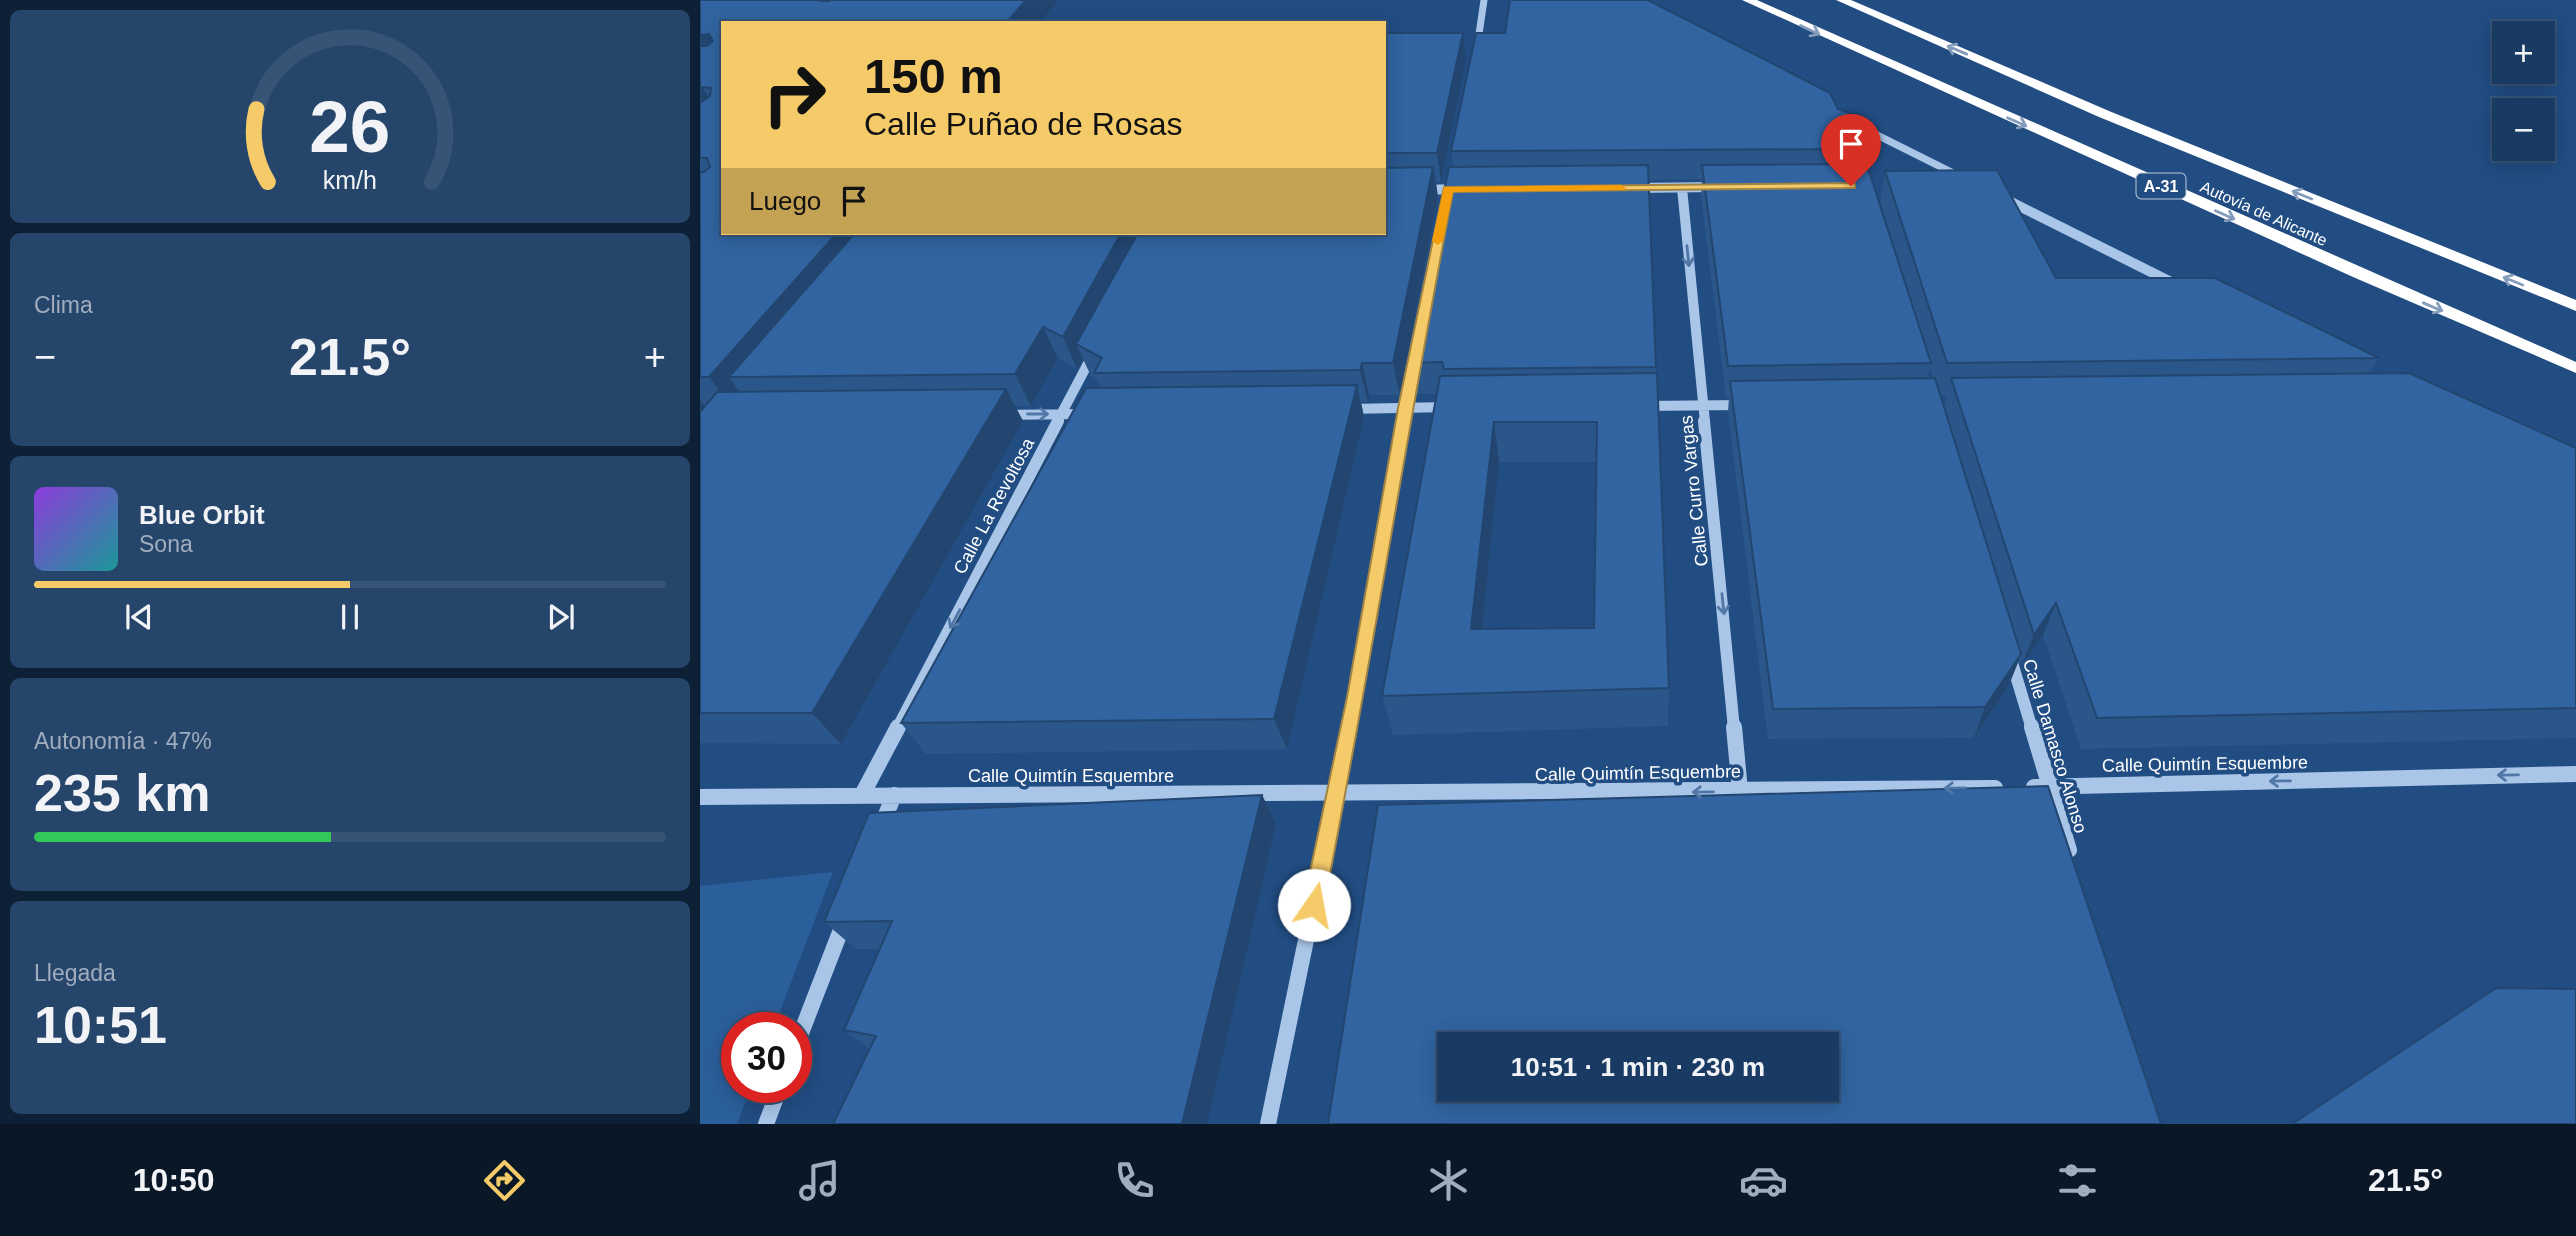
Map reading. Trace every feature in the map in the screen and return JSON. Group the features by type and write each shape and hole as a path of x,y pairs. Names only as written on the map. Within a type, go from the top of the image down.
{"highway":[{"name":"Autovía de Alicante","path":"1748,0 2334,263 2576,368"},
{"name":"Autovía de Alicante","path":"1842,0 2104,114 2576,306"}],"street":[{"path":"1472,55 1484,0"},
{"path":"1834,113 1970,181"},
{"path":"1445,203 1449,183"},
{"path":"1410,190 1449,183 1476,189"},
{"path":"1627,188 1721,187"},
{"name":"Calle Curro Vargas","path":"1682,188 1740,791"},
{"path":"1994,194 2190,292"},
{"path":"1268,1124 1336,795 1418,340"},
{"name":"Calle La Revoltosa","path":"862,795 1100,342"},
{"path":"1623,406 1757,405"},
{"path":"1340,410 1463,407"},
{"path":"994,415 1104,413"},
{"name":"Calle Damasco Alonso","path":"2005,640 2074,865"},
{"name":"Calle Quimtín Esquembre","path":"700,797 1740,791 2049,787 2576,774"},
{"path":"874,845 894,795"},
{"path":"809,1012 850,908"},
{"path":"766,1124 774,1103"}],"shaded area":[{"path":"833,872 780,1012 721,1012 721,1103 745,1103 737,1124 700,1124 700,886"}],"building":[{"path":"700,0 1026,0 1008,21 721,21 721,235 835,235 709,377 700,377 700,172 710,167 707,158 700,158 700,103 710,96 711,88 700,88 700,46 707,46 713,41 709,34 700,35"},
{"path":"1510,0 1648,0 1830,93 1838,109 1852,114 1868,154 1855,149 1451,151 1476,33 1505,33"},
{"path":"1386,33 1463,33 1437,153 1386,153"},
{"path":"1854,164 1869,171 1931,363 1728,366 1702,165"},
{"path":"1648,165 1656,367 1444,369 1442,362 1409,363 1449,167"},
{"path":"1433,167 1393,363 1362,363 1360,370 1094,373 1102,358 1076,344 1137,235 1386,235 1386,168"},
{"path":"1997,170 2056,278 2215,278 2379,358 1947,363 1885,171"},
{"path":"853,235 1120,235 1063,337 1043,327 1015,374 729,377"},
{"path":"1657,373 1669,688 1382,696 1440,376","holes":["1494,422 1597,422 1594,628 1471,629"]},
{"path":"2409,373 2576,448 2576,708 2097,718 2056,603 2034,635 1951,378"},
{"path":"1935,378 2021,654 1985,707 1773,709 1730,381"},
{"path":"1357,385 1274,719 901,723 1086,388"},
{"path":"1006,389 812,713 700,713 700,412 717,392"},
{"path":"2048,786 2161,1124 1328,1124 1378,805"},
{"path":"1262,795 1182,1124 833,1124 876,1036 844,1030 892,921 824,922 869,813"},
{"path":"2496,988 2576,989 2576,1124 2292,1124"}],"slow traffic":[{"path":"1438,241 1448,189 1621,188"}],"route":[{"path":"1314,905 1356,697 1405,408 1448,189 1851,186"}]}
